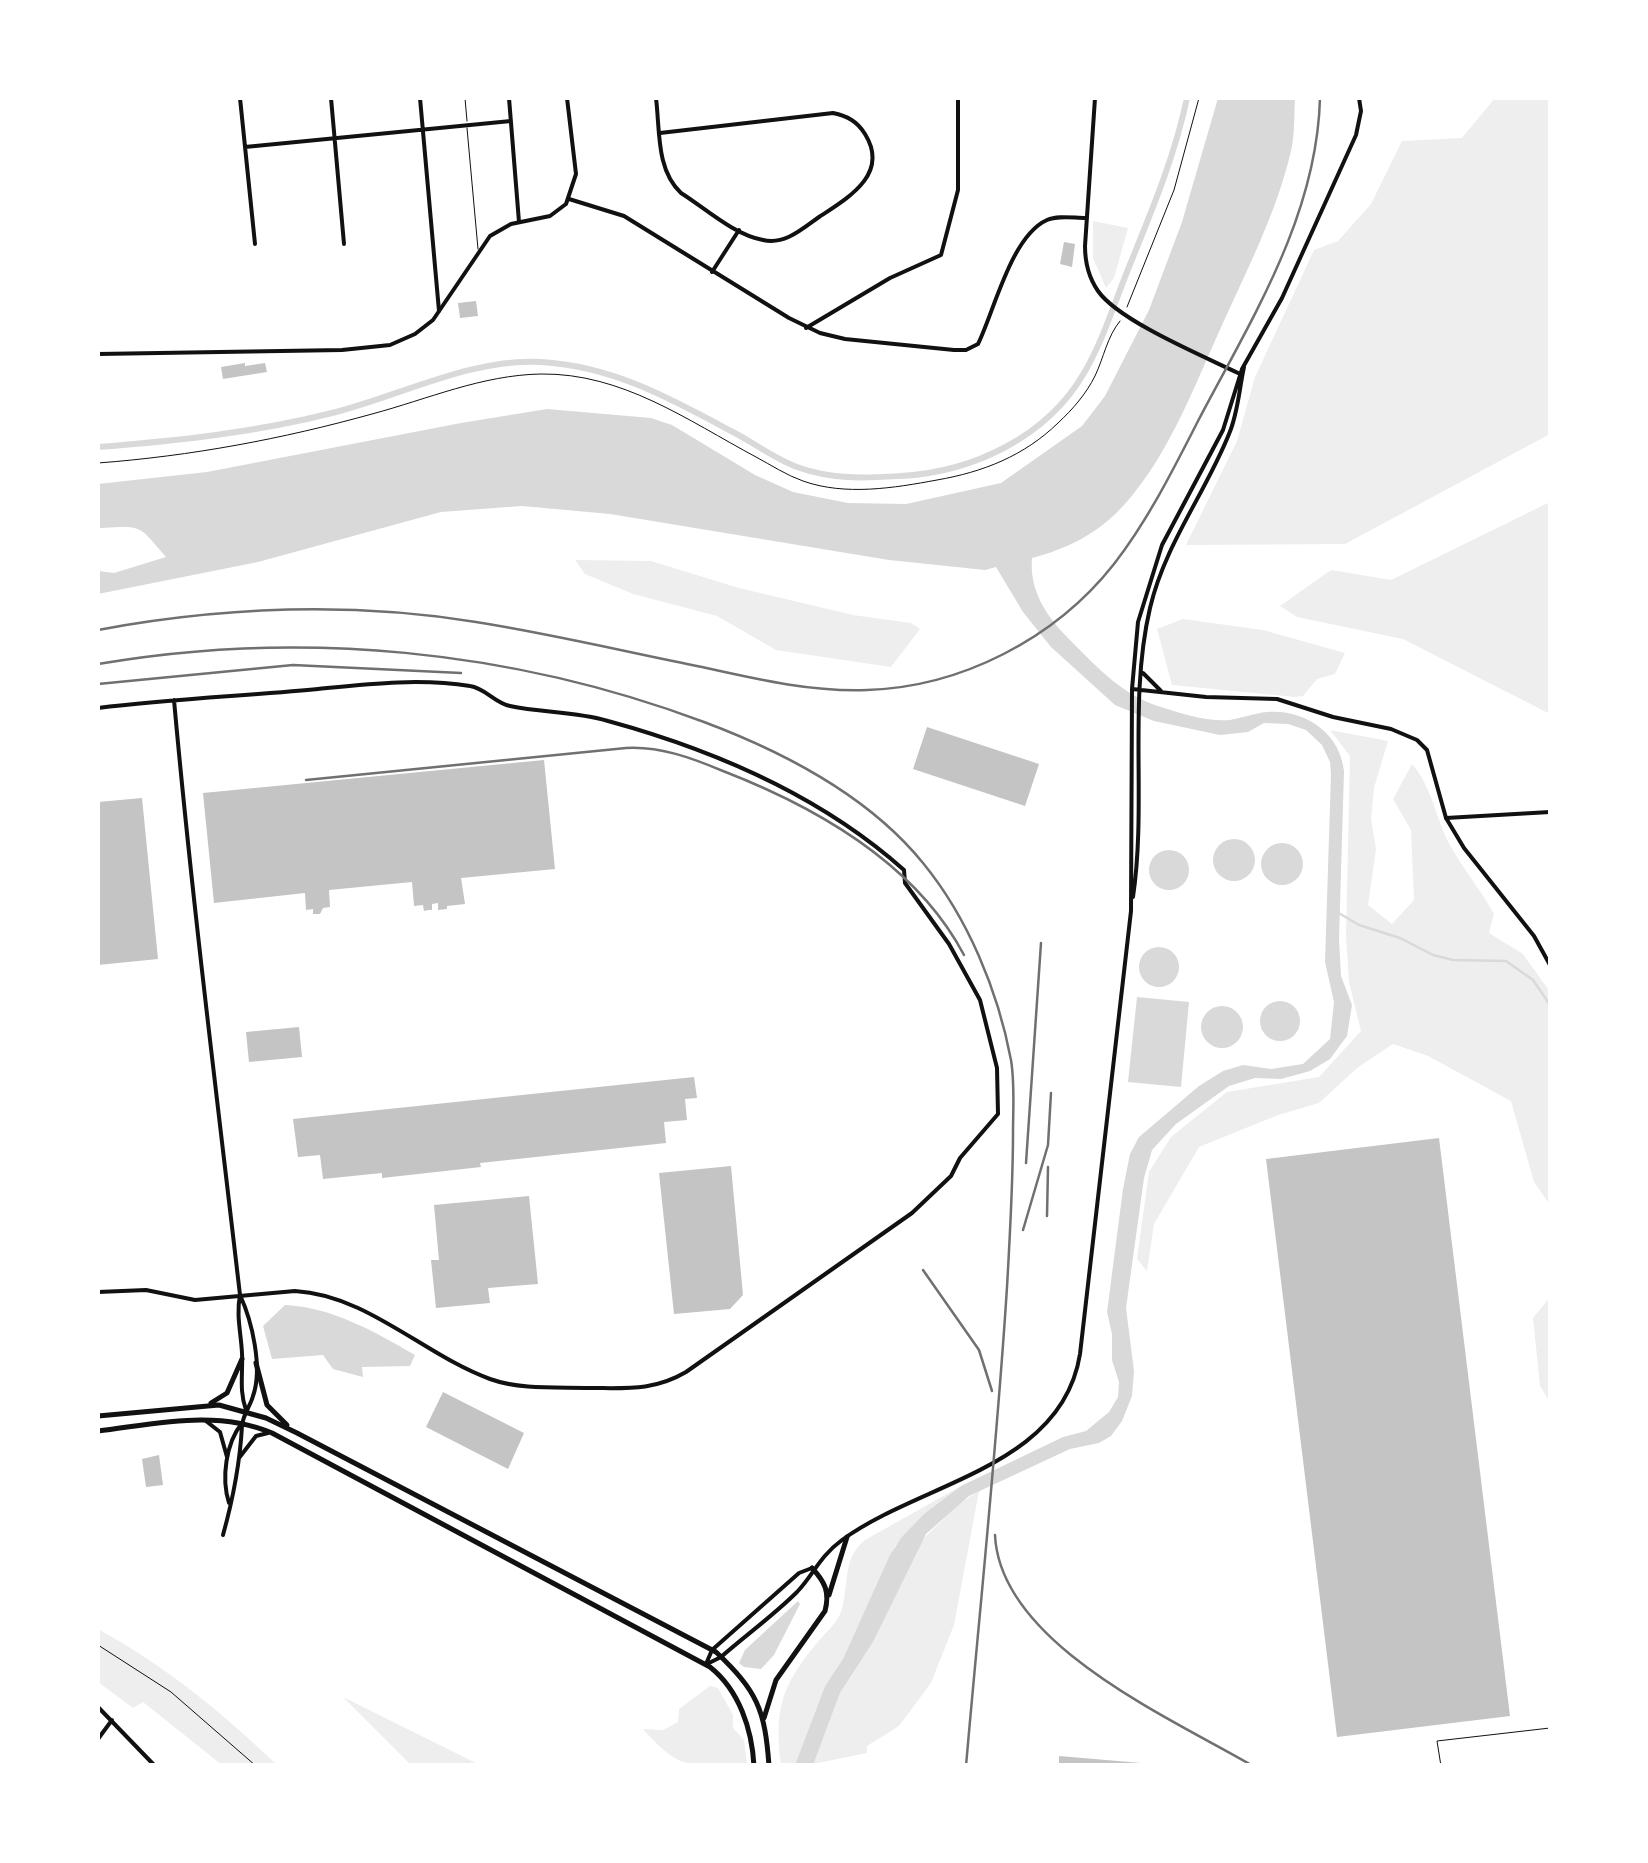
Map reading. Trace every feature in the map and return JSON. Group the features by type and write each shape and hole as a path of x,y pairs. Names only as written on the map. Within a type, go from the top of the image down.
{"highway":[{"path":"207,1405 227,1393 242,1359"},
{"path":"256,1363 267,1406 297,1433"},
{"path":"98,1416 207,1405 246,1410 297,1433 712,1650 750,1688 763,1721 769,1766"},
{"path":"98,1431 202,1418 242,1423 272,1433 705,1665 724,1680 738,1704 750,1734 754,1766"},
{"path":"763,1721 776,1680 825,1610 847,1536"},
{"path":"812,1568 826,1587 828,1598"}],"street":[{"path":"240,98 255,244"},
{"path":"331,98 344,244"},
{"path":"420,98 440,311"},
{"path":"509,98 519,222"},
{"path":"98,354 322,350 382,346 415,334 440,311 478,249 498,229 550,216 569,199 576,170 567,98"},
{"path":"656,98 663,164 673,185 739,230 762,240 783,240 852,196 865,182 873,158 870,142 859,126 842,114 828,112 660,133"},
{"path":"806,328 890,278 941,255 958,190 958,98"},
{"path":"1095,98 1085,257 1097,290 1133,319 1241,375"},
{"path":"1131,912 1132,679 1138,622 1150,576 1223,430 1252,350 1296,271 1356,135 1361,112 1359,98"},
{"path":"245,147 511,121"},
{"path":"569,199 624,216 806,328 845,339 954,350 971,349 981,340 1005,274 1035,228 1053,218 1086,218"},
{"path":"712,272 739,230"},
{"path":"705,1665 712,1650 847,1536 1024,1445 1048,1424 1070,1390 1080,1354 1137,856 1140,687 1146,626 1158,579 1176,537 1229,434 1241,375"},
{"path":"1142,668 1152,685 1165,693"},
{"path":"98,708 371,683 474,686 507,706 606,720 704,753 797,795 879,848 904,870 904,883 949,944 980,1000 997,1068 998,1114 960,1158 946,1182 912,1213 686,1372 647,1389 504,1383 472,1371 334,1298 295,1290 195,1300 146,1290 98,1292"},
{"path":"1132,689 1277,699 1333,718 1402,732 1427,750 1446,818 1464,848 1534,936 1550,965"},
{"path":"174,700 202,985 240,1296 240,1394 246,1410"},
{"path":"1446,818 1550,812"},
{"path":"223,1534 240,1458 242,1423 253,1398 256,1363 240,1296"},
{"path":"202,1418 220,1432 227,1457"},
{"path":"230,1505 226,1494 227,1457 233,1434 242,1423"},
{"path":"240,1458 255,1436 272,1433"},
{"path":"705,1665 722,1658 794,1594 809,1578 812,1568"},
{"path":"98,1706 154,1766"},
{"path":"98,1738 110,1719"}],"lane":[{"path":"465,98 478,249"},
{"path":"1441,1766 1437,1740 1550,1728"}],"path":[{"path":"98,463 160,458 272,440 479,383 527,374 562,374 589,377 633,390 780,470 816,484 872,489 940,480 992,467 1049,432 1079,401 1096,374 1109,336 1124,317 1160,227 1199,98"},
{"path":"98,1645 171,1692 256,1766"}],"shaded area":[{"path":"1218,98 1295,98 1291,151 1270,217 1192,394 1155,464 1104,524 1082,539 1032,558 1033,581 1041,603 1069,639 1100,670 1135,696 1169,710 1213,720 1267,712 1294,715 1318,726 1336,745 1344,771 1339,939 1341,976 1352,1005 1347,1036 1330,1059 1310,1071 1281,1079 1255,1078 1229,1086 1176,1124 1152,1150 1144,1178 1126,1308 1134,1371 1132,1396 1122,1421 1111,1436 1099,1443 1070,1449 969,1496 926,1534 873,1642 840,1693 813,1765 795,1765 825,1686 843,1659 901,1538 925,1513 961,1486 1063,1437 1086,1431 1109,1412 1118,1397 1107,1312 1123,1189 1130,1154 1139,1137 1199,1086 1223,1071 1243,1065 1271,1069 1303,1064 1330,1039 1334,1002 1325,962 1331,774 1322,745 1306,730 1288,724 1264,723 1248,732 1220,735 1154,721 1115,705 1051,647 1023,612 996,567 985,570 889,560 610,514 522,506 441,512 258,562 98,594 98,571 114,573 166,557 138,529 98,528 98,484 207,472 547,409 651,418 672,425 755,475 793,492 848,503 906,504 1001,483 1082,426 1105,396 1149,310 1182,222"},
{"path":"1495,98 1550,98 1550,434 1345,544 1186,545 1237,441 1255,377 1314,250 1338,241 1371,204 1402,141 1462,138"},
{"path":"1093,221 1128,228 1114,278 1106,288 1093,258"},
{"path":"1550,502 1550,714 1403,639 1297,617 1280,606 1331,570 1391,580"},
{"path":"575,560 651,561 739,588 853,615 911,623 920,629 891,667 776,650 717,616 633,594 585,574"},
{"path":"1183,619 1263,630 1345,653 1335,674 1317,679 1303,696 1172,685 1157,629"},
{"path":"1330,730 1388,741 1374,788 1371,819 1376,849 1368,905 1392,924 1414,900 1411,830 1393,799 1412,764 1425,783 1450,845 1494,914 1489,933 1523,954 1550,992 1550,1205 1534,1182 1511,1101 1428,1056 1393,1044 1357,1068 1319,1103 1199,1147 1154,1224 1147,1271 1137,1259 1149,1172 1171,1137 1227,1092 1319,1077 1361,1031 1349,982 1346,936 1350,756"},
{"path":"1234,839 1249,845 1255,860 1249,875 1234,881 1219,875 1213,860 1219,845"},
{"path":"1282,843 1297,849 1303,864 1297,879 1282,885 1267,879 1261,864 1267,849"},
{"path":"1169,850 1183,856 1189,870 1183,884 1169,890 1155,884 1149,870 1155,856"},
{"path":"1159,947 1173,953 1179,967 1173,981 1159,987 1145,981 1139,967 1145,953"},
{"path":"1137,997 1189,1002 1181,1087 1128,1082"},
{"path":"1280,1001 1294,1007 1300,1021 1294,1035 1280,1041 1266,1035 1260,1021 1266,1007"},
{"path":"1222,1006 1237,1012 1243,1027 1237,1042 1222,1048 1207,1042 1201,1027 1207,1012"},
{"path":"1550,1297 1550,1402 1540,1386 1533,1318"},
{"path":"285,1305 336,1316 415,1355 410,1366 362,1367 363,1377 333,1369 323,1355 272,1359 263,1326"},
{"path":"961,1486 925,1513 895,1546 843,1659 825,1686 795,1765 781,1766 779,1729 783,1700 795,1672 839,1616 849,1564 857,1548"},
{"path":"979,1491 954,1625 931,1683 899,1726 867,1746 867,1753 813,1764 840,1693 873,1642 920,1542 959,1504"},
{"path":"798,1601 800,1604 774,1655 761,1669 739,1663 745,1650"},
{"path":"98,1629 192,1691 277,1765 222,1765 143,1702 133,1708 98,1682"},
{"path":"710,1686 718,1688 733,1715 733,1728 744,1740 747,1765 688,1764 667,1753 643,1729 663,1730 678,1722 679,1709"},
{"path":"343,1697 480,1765 411,1765"}],"building":[{"path":"1064,242 1075,244 1072,267 1060,264"},
{"path":"476,301 478,316 460,318 458,303"},
{"path":"265,363 267,372 223,379 221,367"},
{"path":"927,727 1039,764 1025,806 913,769"},
{"path":"544,760 555,869 461,878 465,904 438,910 438,903 432,904 432,910 424,911 423,905 414,906 412,882 329,890 330,907 323,908 320,914 306,910 305,893 214,903 203,793"},
{"path":"142,798 158,959 98,965 98,802"},
{"path":"299,1027 302,1057 249,1062 246,1032"},
{"path":"694,1077 697,1098 685,1099 687,1120 664,1122 666,1143 382,1178 382,1173 323,1179 320,1155 298,1157 293,1119"},
{"path":"1439,1138 1510,1716 1337,1737 1266,1159"},
{"path":"731,1166 743,1295 730,1309 674,1314 659,1173"},
{"path":"529,1196 538,1284 488,1288 490,1303 436,1308 431,1260 439,1260 434,1205"},
{"path":"443,1392 524,1433 508,1469 426,1427"},
{"path":"159,1455 163,1485 146,1487 142,1459"},
{"path":"1059,1756 1141,1763 1141,1766 1059,1766"}],"waterway":[{"path":"98,447 188,439 277,425 336,412 463,372 515,362 541,362 592,370 640,386 810,471 836,476 901,476 981,459 1029,433 1050,416 1084,373 1155,201 1187,98"},
{"path":"1337,912 1433,955 1453,960 1506,961 1533,980 1550,1005"}],"railway":[{"path":"98,630 239,612 382,612 504,627 804,687 902,687 971,669 1004,654 1064,615 1114,564 1149,512 1278,265 1307,184 1320,98"},
{"path":"98,664 174,653 328,648 405,653 557,678 631,697 704,722 794,762 877,816 923,863 954,907 979,956 998,1008 1013,1078 1012,1190 1003,1347 966,1766"},
{"path":"98,684 293,665 461,673"},
{"path":"306,780 626,748 676,754 793,802 860,842 919,893 944,922 964,955"},
{"path":"1026,1163 1041,943"},
{"path":"1023,1230 1048,1145 1051,1093"},
{"path":"1047,1216 1048,1167"},
{"path":"923,1270 979,1350 992,1391"},
{"path":"995,1535 1004,1574 1026,1610 1057,1643 1137,1701 1253,1766"}]}
